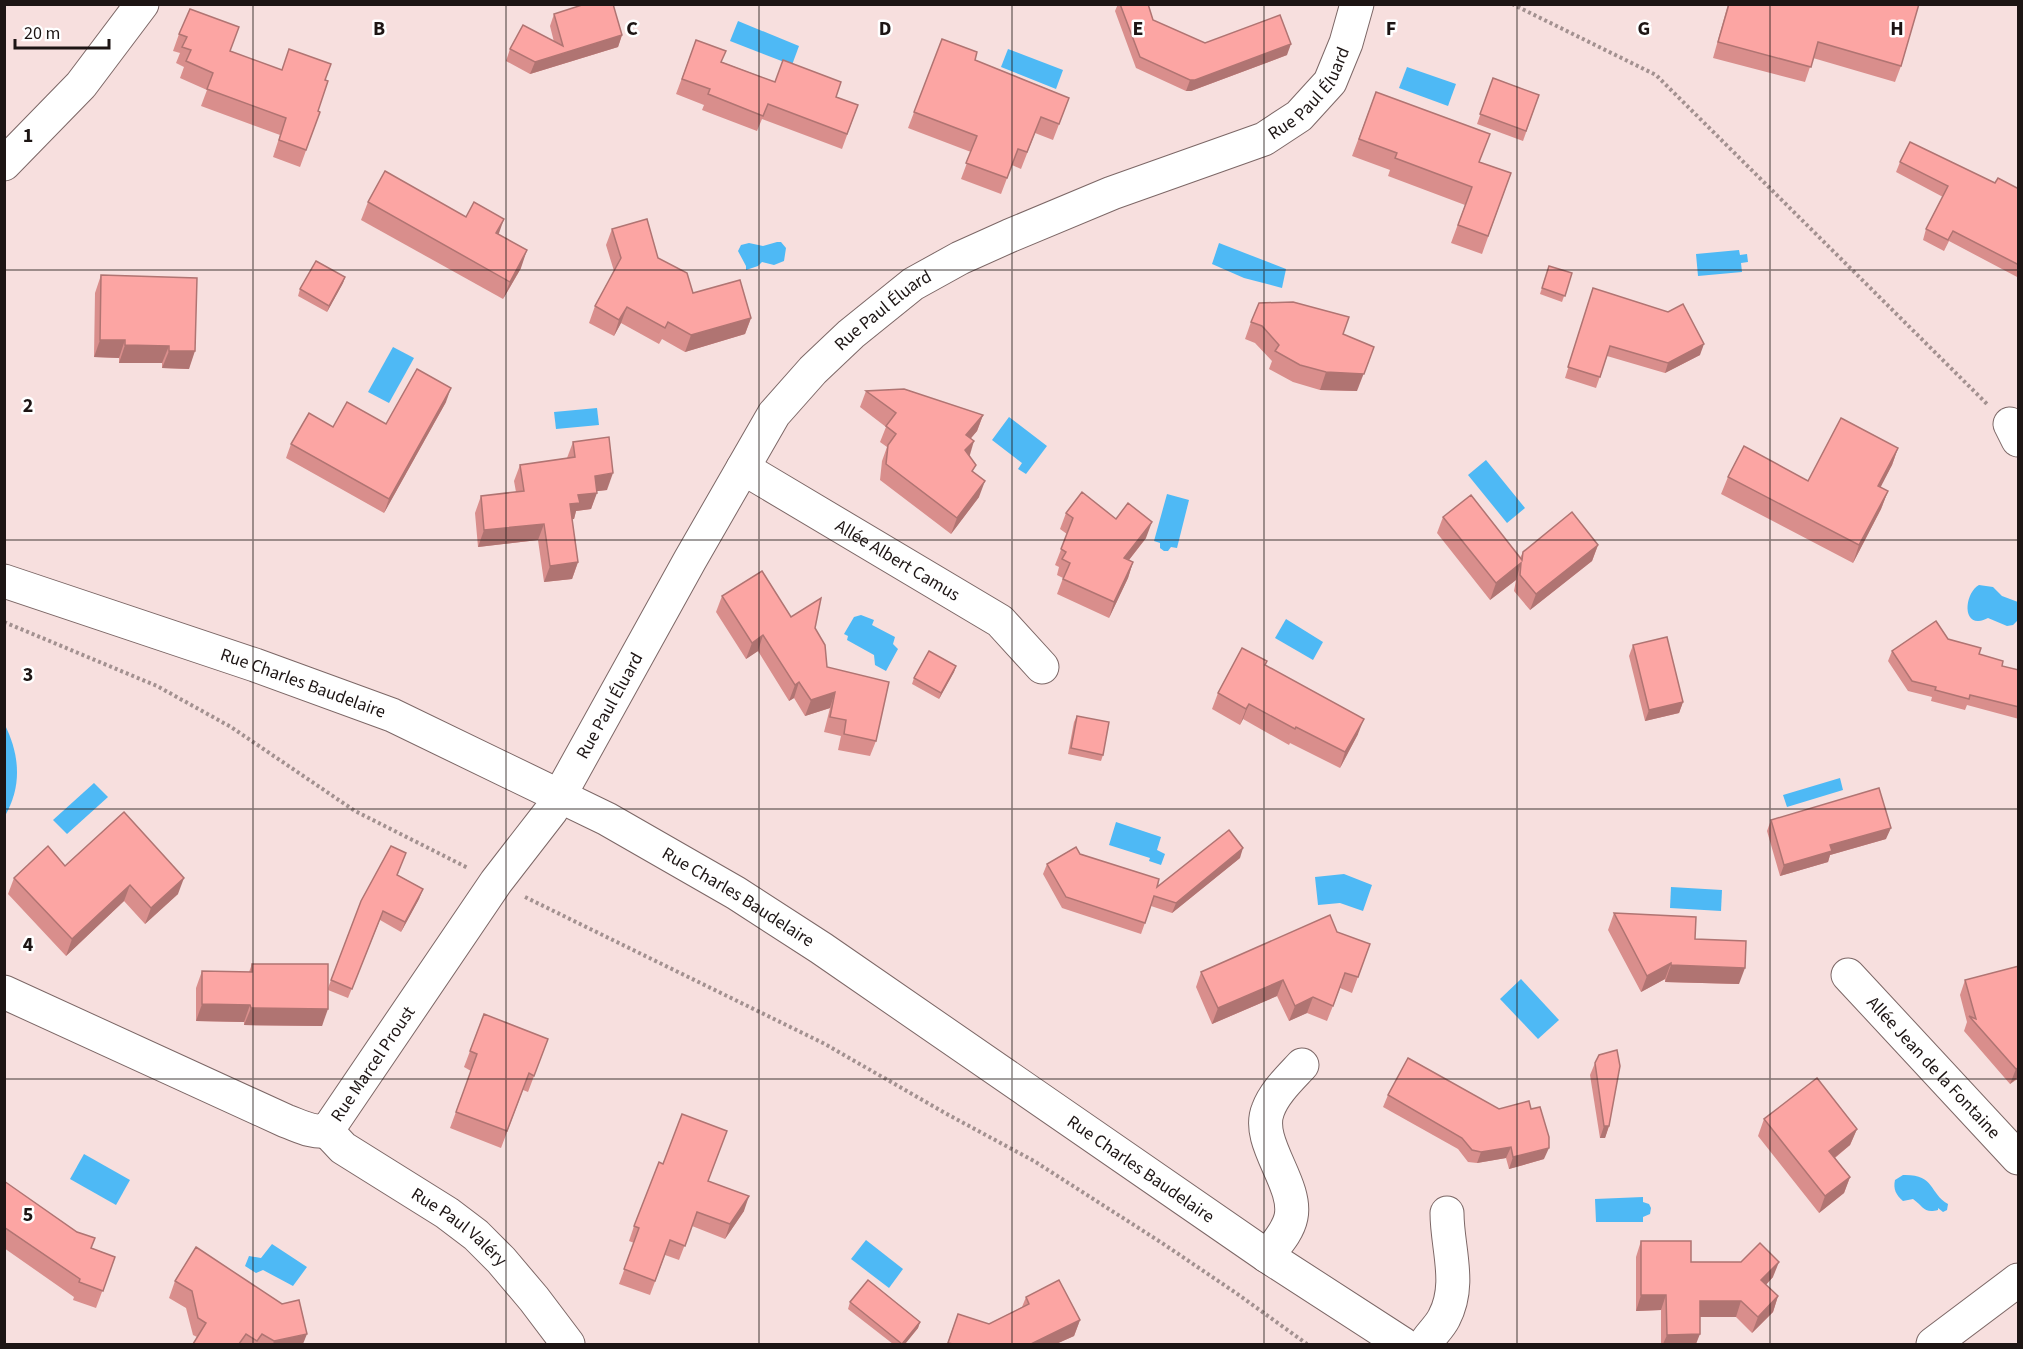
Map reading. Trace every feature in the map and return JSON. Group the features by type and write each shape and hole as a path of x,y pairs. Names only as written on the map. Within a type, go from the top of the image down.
{"street":[{"path":"4,164 81,85 142,4"},
{"name":"Rue Paul Éluard","path":"559,795 774,414 813,370 851,334 913,284 960,258 1112,193 1264,140 1299,116 1330,82 1346,44 1357,4"},
{"name":"Allée Albert Camus","path":"743,468 1000,621 1042,667"},
{"name":"Rue Charles Baudelaire","path":"4,581 255,665 392,715 608,819 676,857 811,942 1267,1256 1403,1344"},
{"name":"Rue Marcel Proust","path":"4,992 286,1121 309,1130 327,1131 496,882 551,810 559,795"},
{"name":"Allée Jean de la Fontaine","path":"1848,975 2019,1158"},
{"path":"1267,1256 1287,1229 1292,1216 1292,1206 1284,1177 1268,1138 1266,1119 1268,1109 1281,1089 1302,1065"},
{"name":"Rue Paul Valéry","path":"327,1131 344,1148 447,1213 476,1235 501,1260 568,1344"},
{"path":"1425,1344 1444,1318 1450,1298 1453,1256 1447,1235 1447,1213"},
{"path":"1933,1344 2019,1280"}],"path":[{"path":"1512,4 1656,75 2014,432"},
{"path":"4,622 157,686 231,727 355,811 825,1044 1034,1161 1162,1243 1307,1344"}],"water":[{"path":"738,21 799,46 792,65 730,41"},
{"path":"1008,49 1063,70 1056,89 1001,67"},
{"path":"1407,67 1456,84 1448,106 1399,88"},
{"path":"781,242 786,248 784,261 774,265 762,262 746,270 738,251 741,245 749,243 763,246"},
{"path":"1219,243 1286,269 1282,288 1244,278 1212,264"},
{"path":"1739,250 1740,255 1747,254 1748,262 1741,263 1742,272 1698,276 1696,254"},
{"path":"393,347 414,358 389,403 368,392"},
{"path":"597,408 599,425 556,429 554,412"},
{"path":"1009,417 1047,446 1026,474 1018,469 1022,463 992,440"},
{"path":"1486,460 1525,508 1507,523 1468,475"},
{"path":"1167,494 1189,500 1177,548 1171,547 1168,551 1164,551 1160,548 1160,543 1154,541"},
{"path":"1979,585 1993,587 2002,596 2018,602 2018,620 2013,625 2007,626 1988,618 1973,620 1968,611 1969,599"},
{"path":"861,615 874,620 872,625 895,637 893,644 898,649 886,671 875,665 874,655 847,640 848,636 844,634 854,617"},
{"path":"1286,619 1323,642 1313,660 1275,638"},
{"path":"5,725 14,748 17,771 14,793 5,816"},
{"path":"1840,778 1843,790 1787,807 1783,795"},
{"path":"94,783 108,797 67,834 53,820"},
{"path":"1116,822 1161,837 1157,850 1165,854 1161,865 1149,861 1150,858 1109,845"},
{"path":"1344,874 1372,885 1363,911 1340,903 1318,905 1315,877"},
{"path":"1671,887 1722,890 1721,911 1670,908"},
{"path":"1521,979 1559,1020 1538,1039 1500,999"},
{"path":"84,1154 130,1180 116,1205 70,1179"},
{"path":"1903,1175 1926,1181 1948,1204 1947,1210 1943,1212 1938,1208 1938,1210 1930,1211 1924,1209 1913,1199 1903,1201 1894,1186 1895,1180"},
{"path":"1643,1197 1643,1202 1649,1204 1651,1208 1650,1214 1643,1217 1643,1222 1596,1222 1595,1199"},
{"path":"866,1240 903,1269 889,1288 851,1259"},
{"path":"272,1244 307,1267 293,1286 263,1270 256,1273 245,1266 249,1256 261,1258"}],"building":[{"path":"585,4 613,4 622,35 535,62 510,49 523,25 563,46 554,14"},
{"path":"1120,4 1148,4 1153,20 1205,43 1280,15 1291,44 1190,80 1140,57"},
{"path":"1729,4 1919,4 1901,66 1818,42 1811,67 1718,42"},
{"path":"190,9 239,27 230,51 282,70 289,49 331,64 325,80 328,81 318,111 320,112 306,150 279,140 286,118 207,89 213,73 186,61 191,50 182,47 187,37 179,34"},
{"path":"942,39 977,52 975,60 1069,98 1059,124 1041,117 1027,152 1018,149 1007,178 966,163 977,136 914,112"},
{"path":"696,40 726,51 721,62 775,82 783,60 841,82 836,97 858,105 847,134 768,104 763,116 708,94 710,89 682,79"},
{"path":"1493,78 1539,95 1526,131 1480,114"},
{"path":"1376,92 1490,134 1479,162 1511,173 1488,236 1458,225 1472,187 1395,158 1397,153 1359,139"},
{"path":"1910,142 1995,183 1998,178 2019,189 2019,265 1953,231 1948,240 1926,229 1948,186 1900,162"},
{"path":"385,171 466,217 474,202 504,219 496,233 527,250 510,282 368,202"},
{"path":"647,219 658,258 687,273 693,293 740,280 751,318 691,335 668,322 665,328 627,307 619,320 595,306 621,258 612,229"},
{"path":"316,261 345,277 329,306 300,289"},
{"path":"1549,266 1572,273 1565,296 1542,288"},
{"path":"101,275 197,278 195,351 169,351 169,346 125,345 125,340 100,340"},
{"path":"1593,288 1668,312 1683,304 1704,344 1668,363 1610,346 1600,377 1568,367"},
{"path":"1293,302 1349,317 1343,334 1374,347 1364,374 1326,372 1300,365 1275,351 1279,345 1262,326 1251,322 1259,303"},
{"path":"417,369 451,388 389,499 291,444 309,413 333,427 347,402 386,424"},
{"path":"904,389 983,415 966,435 974,441 965,450 976,465 972,471 985,481 957,518 886,464 888,445 896,434 886,426 896,413 866,391"},
{"path":"1841,418 1898,448 1878,486 1888,491 1859,545 1728,477 1744,446 1808,481"},
{"path":"609,437 613,473 595,476 597,493 578,495 580,503 570,504 578,562 550,566 544,524 484,530 481,496 524,491 520,465 575,457 573,442"},
{"path":"1082,492 1116,519 1128,503 1152,522 1124,558 1133,562 1114,602 1063,579 1070,563 1062,559 1066,552 1061,549 1073,518 1066,513"},
{"path":"1471,495 1522,560 1523,552 1572,512 1598,545 1536,594 1520,575 1521,563 1496,583 1443,517"},
{"path":"762,571 791,617 821,598 815,628 825,645 827,667 889,682 876,741 844,734 846,720 830,717 835,692 811,700 799,682 795,685 763,635 752,643 722,596"},
{"path":"1936,621 1948,639 1981,648 1979,654 2003,661 2002,666 2019,670 2019,707 1970,695 1969,699 1912,681 1892,651"},
{"path":"1667,637 1683,702 1649,710 1633,645"},
{"path":"1242,648 1267,661 1265,665 1364,719 1345,752 1249,704 1246,709 1218,693"},
{"path":"929,651 956,666 941,693 914,678"},
{"path":"1077,716 1109,722 1103,755 1071,748"},
{"path":"1879,788 1891,828 1830,845 1832,851 1784,865 1771,820"},
{"path":"124,812 184,878 151,908 130,885 72,939 14,878 48,846 65,866"},
{"path":"1229,830 1243,848 1176,903 1154,896 1145,923 1066,897 1047,864 1076,847 1080,854 1159,879 1157,887"},
{"path":"391,846 406,853 397,875 423,889 405,922 383,911 352,989 331,980 361,901"},
{"path":"1614,913 1696,917 1695,939 1746,941 1745,968 1671,965 1671,963 1647,976"},
{"path":"1330,915 1337,932 1370,944 1358,977 1345,973 1333,1006 1313,997 1295,1006 1283,980 1218,1008 1201,972"},
{"path":"252,964 328,964 328,1009 251,1008 250,1005 202,1004 202,971 252,972"},
{"path":"2019,966 2019,1067 2016,1069 1969,1016 1976,1019 1965,980"},
{"path":"484,1014 548,1039 534,1076 529,1073 507,1131 456,1112 477,1054 470,1051"},
{"path":"1617,1050 1620,1066 1609,1126 1604,1126 1595,1063 1599,1055"},
{"path":"1408,1058 1499,1109 1529,1101 1531,1109 1540,1107 1549,1137 1549,1148 1513,1157 1511,1147 1481,1152 1472,1150 1462,1138 1388,1095"},
{"path":"1817,1078 1857,1129 1829,1151 1850,1177 1825,1196 1764,1119"},
{"path":"682,1114 727,1131 708,1181 749,1196 730,1224 697,1212 685,1246 670,1240 655,1281 624,1269 639,1228 634,1226 659,1162 663,1164"},
{"path":"4,1181 77,1232 95,1238 91,1248 115,1257 103,1291 79,1282 80,1279 4,1227"},
{"path":"1641,1241 1691,1241 1691,1262 1741,1262 1760,1243 1779,1262 1761,1280 1778,1296 1758,1317 1741,1301 1700,1301 1700,1334 1667,1335 1666,1295 1641,1295"},
{"path":"196,1247 282,1304 299,1300 307,1334 274,1341 262,1334 257,1341 246,1334 239,1344 193,1344 206,1323 198,1318 192,1291 175,1281"},
{"path":"868,1280 920,1322 902,1344 850,1302"},
{"path":"1059,1280 1080,1320 1031,1344 948,1343 958,1314 989,1324 1029,1304 1026,1297"}]}
